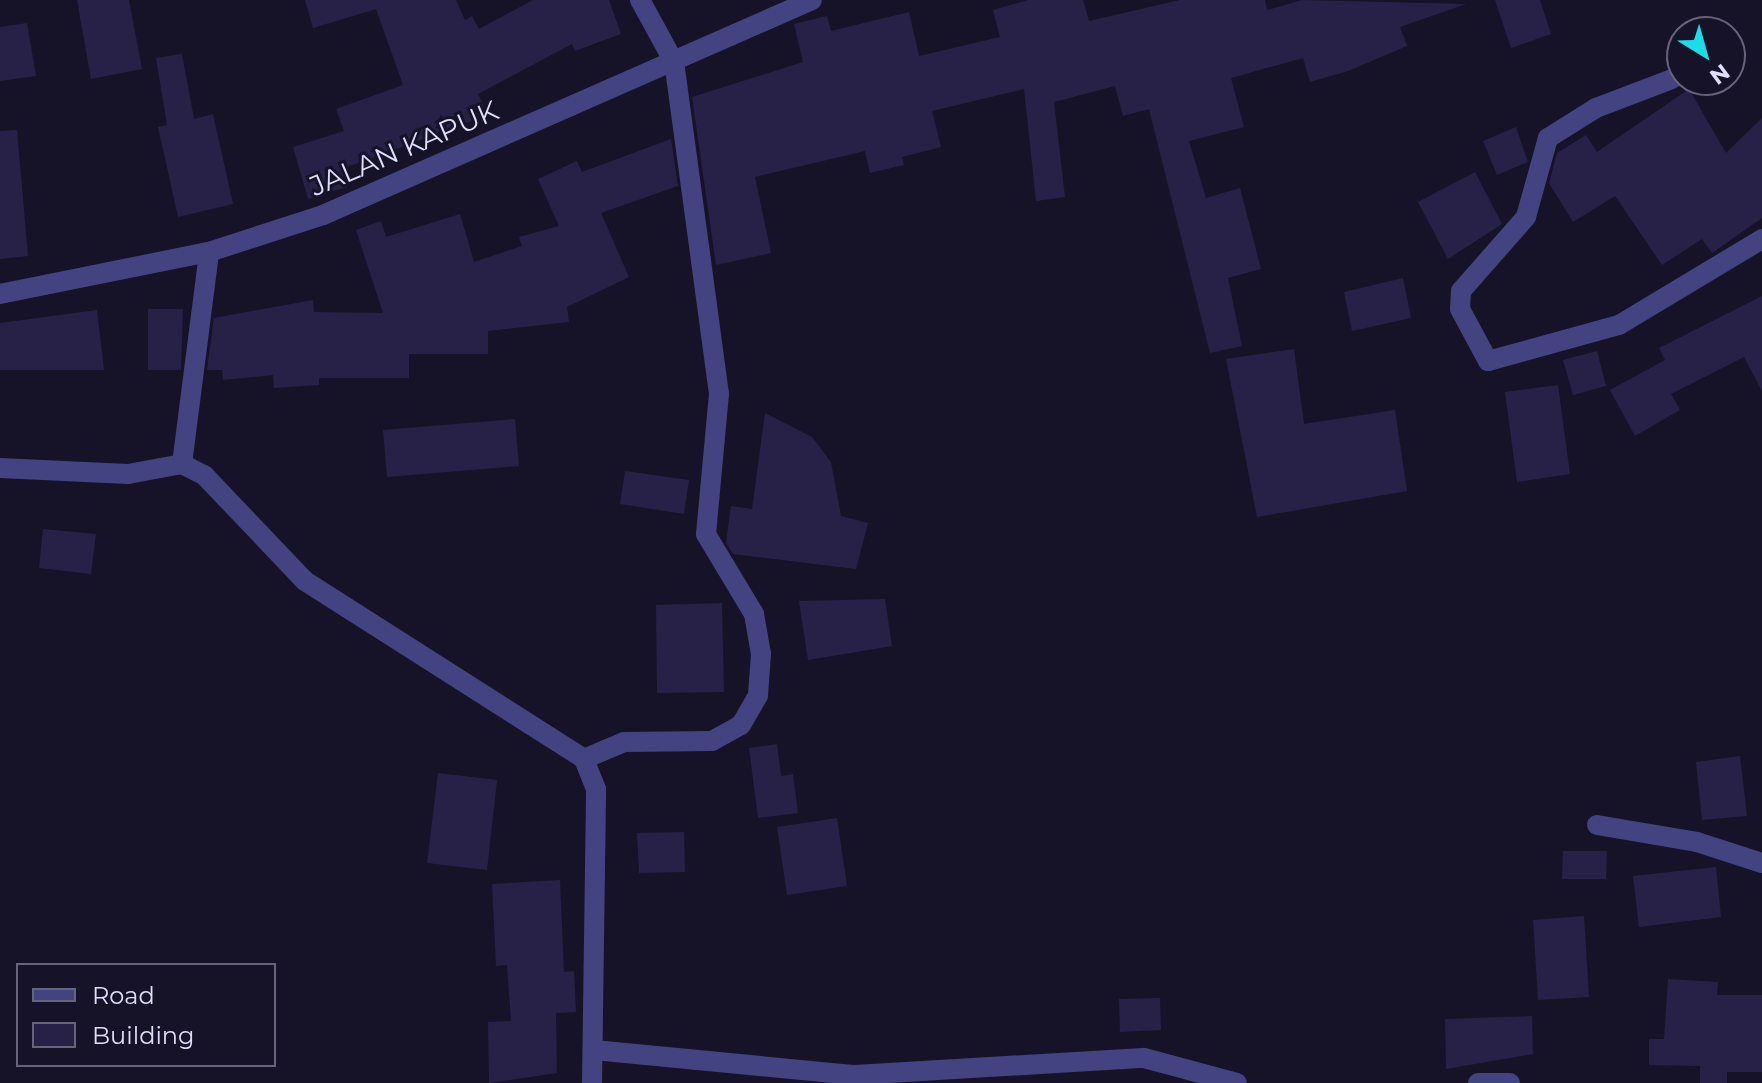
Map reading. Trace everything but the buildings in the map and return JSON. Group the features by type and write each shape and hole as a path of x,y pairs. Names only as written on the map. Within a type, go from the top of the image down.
{"street":[{"path":"584,759 624,742 712,741 741,725 758,695 754,614 706,534 719,394 674,62 640,0"},
{"name":"JALAN KAPUK","path":"0,294 209,252 323,215 812,0"},
{"path":"1666,81 1608,103 1548,138 1526,217 1461,291 1460,309 1488,361 1619,325 1762,239"},
{"path":"182,464 209,252"},
{"path":"0,468 128,474 182,464 204,475 305,581 584,759 596,789 592,1083"},
{"path":"1597,825 1683,839 1762,863"},
{"path":"594,1050 855,1075 1144,1058 1237,1083"},
{"path":"1478,1083 1510,1083"}]}
